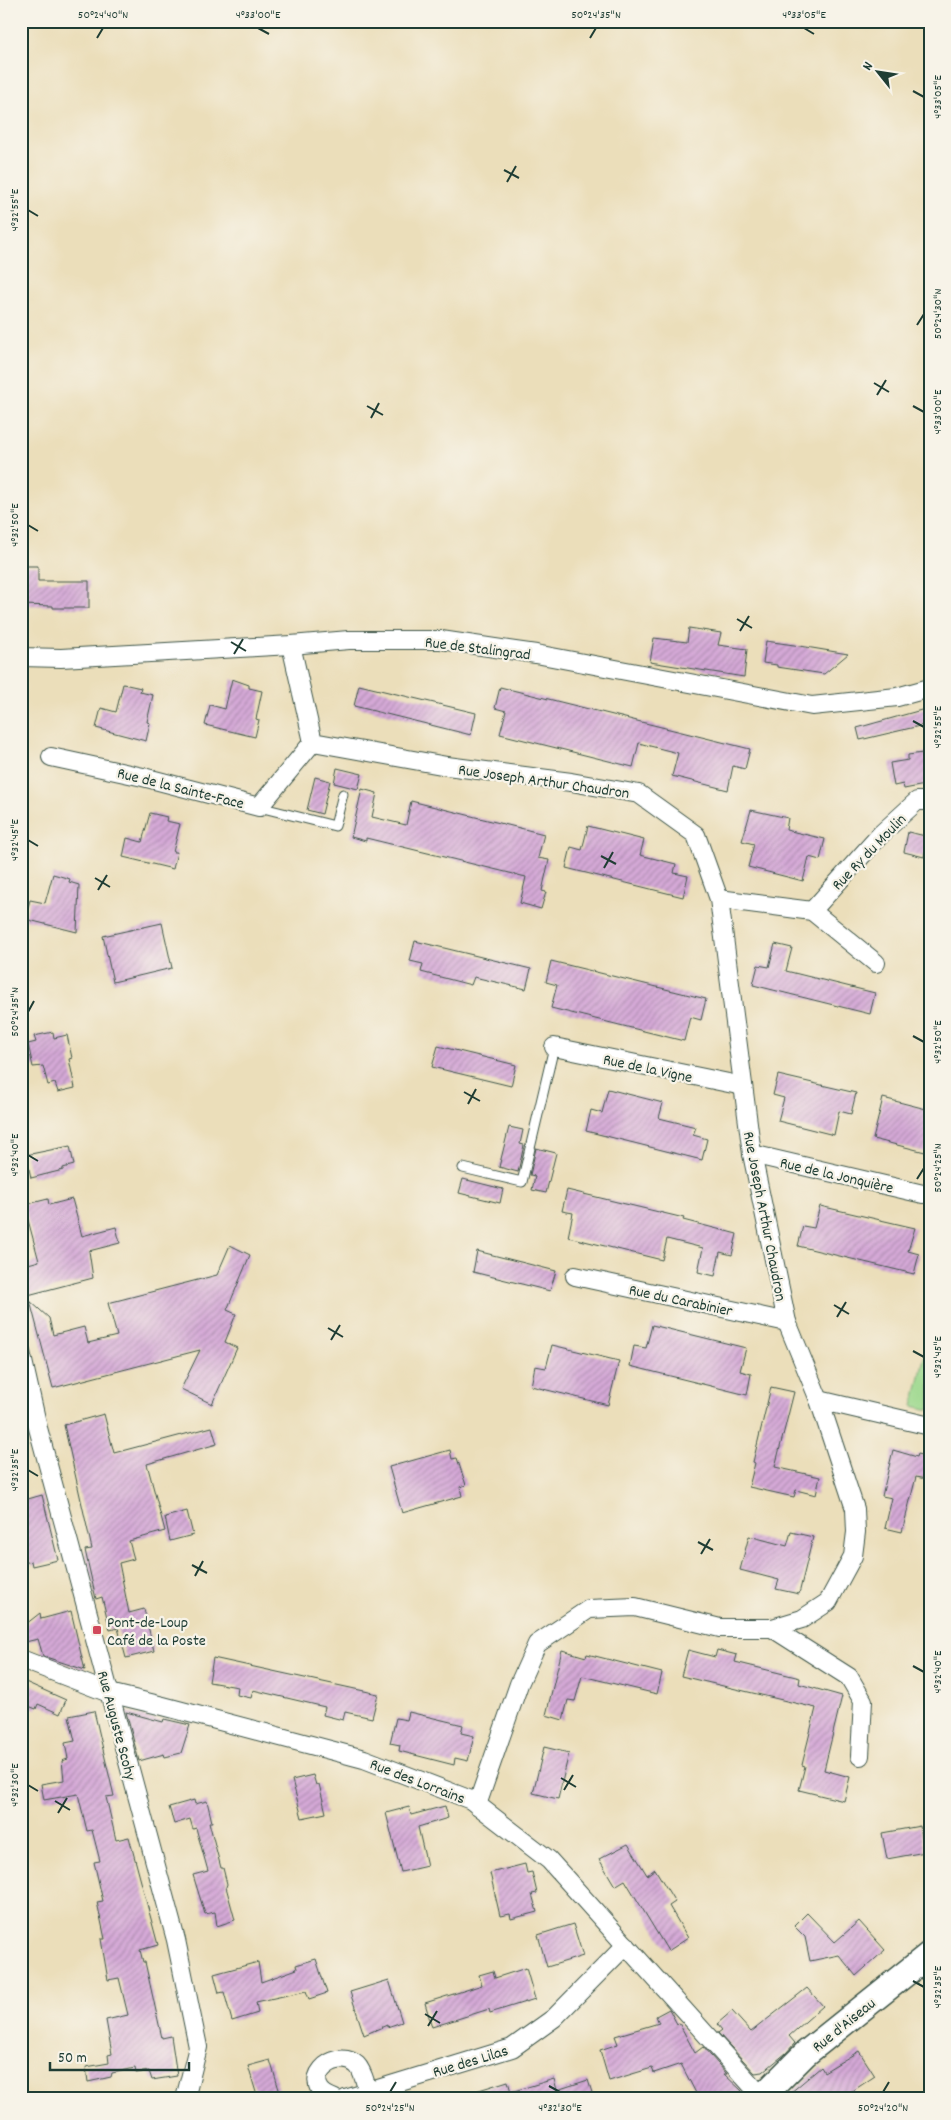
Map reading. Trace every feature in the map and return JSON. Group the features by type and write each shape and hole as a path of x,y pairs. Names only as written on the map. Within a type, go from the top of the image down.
{"street":[{"name":"Rue de Stalingrad","path":"21,657 61,658 348,640 440,640 536,654 812,706 896,698 930,688"},
{"path":"291,645 313,742"},
{"name":"Rue de la Sainte-Face","path":"51,757 143,777 259,807 313,742"},
{"name":"Rue Joseph Arthur Chaudron","path":"313,742 447,766 571,782 639,794 696,835 719,899 752,1154 787,1322 819,1400 855,1509 856,1532 853,1556 828,1602 802,1619 772,1628 720,1628 635,1607 589,1609 537,1644 519,1684 474,1803"},
{"name":"Rue Ry du Moulin","path":"812,911 881,834 917,802 930,801"},
{"path":"719,899 812,911 876,963"},
{"name":"Rue de la Vigne","path":"554,1047 743,1086"},
{"name":"Rue de la Jonquière","path":"752,1154 923,1194"},
{"name":"Rue du Carabinier","path":"575,1276 787,1322"},
{"name":"Rue Auguste Scohy","path":"21,1352 38,1428 176,1940 198,2047 185,2099"},
{"path":"819,1400 930,1426"},
{"path":"772,1628 849,1678 863,1701 860,1756"},
{"name":"Rue des Lorrains","path":"21,1659 109,1693 364,1759 474,1803 549,1860 762,2098"},
{"name":"Rue des Lilas","path":"344,2099 512,2048 554,2018 626,1945"},
{"name":"Rue d'Aiseau","path":"762,2098 805,2054 930,1954"},
{"path":"335,2099 326,2095 318,2084 317,2078 318,2072 332,2062 347,2061 356,2064 368,2091"}],"lane":[{"path":"259,807 335,826 343,794"},
{"path":"463,1168 522,1182 554,1047"}],"green space":[{"path":"930,1337 930,1410 913,1406"}],"building":[{"path":"21,566 38,566 38,581 89,581 89,608 53,608 53,606 21,605"},
{"path":"689,628 721,633 718,645 747,649 744,677 650,662 654,638 687,642"},
{"path":"766,641 848,654 824,674 777,667 777,665 763,663"},
{"path":"232,679 249,685 249,688 262,691 256,719 259,720 255,737 205,725 210,705 225,709"},
{"path":"123,684 141,688 140,692 153,695 147,722 150,723 146,741 96,728 101,708 116,712"},
{"path":"359,685 476,713 471,735 354,706"},
{"path":"500,687 750,749 745,769 733,766 728,790 672,776 678,753 639,743 633,767 500,734 506,711 495,708"},
{"path":"925,709 928,724 860,740 857,728"},
{"path":"930,752 930,784 904,789 903,784 894,786 890,763 908,760 908,755"},
{"path":"337,768 362,774 358,789 334,783"},
{"path":"315,777 330,781 322,814 307,810"},
{"path":"362,789 377,793 372,817 406,825 411,801 544,834 538,858 549,860 542,891 546,892 541,909 520,903 526,877 366,838 366,841 351,837"},
{"path":"751,810 788,818 786,830 825,839 820,860 809,857 803,881 748,867 754,844 742,841"},
{"path":"150,813 167,817 166,821 180,824 173,852 177,852 173,869 123,857 127,838 142,842"},
{"path":"588,826 644,840 640,855 676,864 674,873 688,876 683,897 566,868 571,847 582,850"},
{"path":"908,832 930,837 930,853 925,852 924,857 904,852"},
{"path":"53,874 70,879 69,882 79,885 77,932 25,919 30,900 45,903"},
{"path":"162,923 172,968 113,982 103,936"},
{"path":"415,941 531,969 526,989 474,977 471,985 421,972 423,964 410,961"},
{"path":"775,944 792,948 786,971 875,993 870,1014 753,985 758,965 769,967"},
{"path":"551,961 706,999 701,1020 690,1017 684,1041 551,1008 557,985 546,982"},
{"path":"53,1032 54,1038 67,1035 72,1058 69,1059 75,1088 58,1092 55,1083 48,1085 43,1066 33,1067 28,1044 36,1042 34,1036"},
{"path":"438,1046 516,1065 511,1086 432,1067"},
{"path":"778,1075 856,1093 851,1114 839,1111 834,1135 778,1121 784,1098 773,1095"},
{"path":"608,1089 663,1103 659,1118 696,1127 693,1135 707,1139 702,1160 586,1131 591,1110 602,1113"},
{"path":"883,1098 930,1110 930,1130 925,1152 873,1139"},
{"path":"509,1127 523,1130 520,1144 524,1145 518,1172 499,1167"},
{"path":"70,1146 74,1165 63,1168 63,1170 31,1178 26,1155"},
{"path":"536,1148 556,1153 546,1193 532,1190 535,1176 530,1175"},
{"path":"463,1179 503,1189 500,1203 459,1193"},
{"path":"567,1190 684,1218 683,1220 737,1234 732,1255 720,1252 715,1276 698,1272 703,1248 667,1239 662,1260 568,1237 573,1213 562,1211"},
{"path":"48,1199 49,1205 72,1199 82,1236 116,1227 120,1243 89,1251 93,1278 28,1295 21,1266 39,1261 24,1205"},
{"path":"820,1206 915,1228 908,1251 919,1254 914,1274 798,1246 803,1226 814,1228"},
{"path":"230,1245 250,1255 227,1310 236,1314 225,1342 237,1348 212,1404 181,1389 200,1350 53,1388 30,1301 49,1318 53,1335 84,1327 88,1343 117,1336 108,1303 217,1275"},
{"path":"477,1251 556,1271 550,1291 473,1272"},
{"path":"652,1325 746,1348 740,1371 751,1374 747,1395 630,1366 634,1346 646,1348"},
{"path":"552,1345 619,1361 608,1405 531,1386 535,1366 546,1368"},
{"path":"771,1387 794,1392 775,1467 820,1477 816,1495 796,1490 794,1497 749,1487"},
{"path":"104,1414 114,1453 212,1427 217,1444 147,1464 165,1531 129,1541 134,1559 119,1563 129,1613 144,1609 154,1651 126,1658 118,1628 110,1630 102,1597 96,1599 85,1550 92,1549 64,1425"},
{"path":"450,1450 452,1459 457,1458 466,1485 460,1487 462,1496 402,1513 389,1467"},
{"path":"893,1450 917,1457 918,1454 930,1457 930,1480 916,1477 902,1532 885,1528 892,1498 882,1496"},
{"path":"42,1495 58,1560 32,1566 31,1561 21,1564 21,1501"},
{"path":"187,1511 193,1535 170,1541 165,1517"},
{"path":"791,1532 813,1537 799,1594 776,1589 779,1580 740,1570 749,1536 787,1546"},
{"path":"71,1611 85,1670 43,1656 38,1639 21,1643 21,1628 40,1613 41,1619"},
{"path":"562,1650 586,1657 587,1654 662,1673 657,1694 582,1676 575,1701 568,1700 563,1720 546,1715"},
{"path":"688,1650 715,1657 717,1650 737,1655 735,1662 800,1678 799,1684 842,1696 824,1770 850,1777 844,1801 799,1790 805,1766 802,1765 816,1708 681,1676"},
{"path":"213,1658 378,1694 372,1718 345,1712 343,1720 323,1715 325,1707 253,1690 251,1698 237,1695 238,1687 209,1682"},
{"path":"21,1680 66,1700 60,1714 38,1704 36,1709 21,1703"},
{"path":"94,1711 114,1796 106,1797 116,1840 129,1837 158,1945 140,1950 143,1962 145,1962 162,2038 171,2036 177,2076 152,2080 149,2071 136,2073 135,2068 112,2073 111,2077 88,2082 86,2067 109,2063 108,2055 112,2054 106,2020 128,2015 119,1978 108,1980 101,1939 105,1939 97,1902 103,1901 94,1862 100,1861 92,1830 87,1831 78,1794 44,1800 41,1784 64,1780 62,1761 68,1759 65,1743 75,1741 69,1716"},
{"path":"126,1712 163,1722 164,1719 190,1725 181,1753 165,1757 164,1754 139,1761"},
{"path":"409,1712 463,1725 461,1733 474,1736 468,1761 455,1758 454,1765 399,1751 400,1745 390,1743 396,1718 407,1720"},
{"path":"544,1747 569,1753 558,1799 533,1793"},
{"path":"313,1775 316,1785 319,1784 326,1813 302,1818 292,1780"},
{"path":"194,1800 195,1804 207,1801 212,1822 209,1822 221,1868 223,1868 235,1920 217,1926 215,1912 205,1914 193,1875 208,1871 196,1828 193,1829 190,1819 174,1824 169,1807"},
{"path":"445,1806 448,1818 418,1827 427,1866 401,1872 386,1813 409,1807 411,1815"},
{"path":"920,1826 925,1852 887,1859 882,1833"},
{"path":"628,1844 647,1875 655,1869 675,1902 669,1906 688,1938 668,1951 625,1880 615,1886 599,1859"},
{"path":"525,1864 527,1873 532,1872 537,1893 532,1894 537,1912 511,1919 510,1914 500,1916 490,1873"},
{"path":"807,1913 835,1942 859,1921 885,1950 856,1976 839,1955 810,1961 805,1937 794,1926"},
{"path":"573,1924 583,1956 547,1967 538,1935"},
{"path":"316,1959 327,1993 309,1999 306,1991 256,2002 258,2013 232,2021 224,1992 219,1993 214,1974 258,1962 261,1982 297,1969 296,1965"},
{"path":"526,1968 535,1999 490,2013 489,2009 432,2027 425,2003 482,1985 479,1975 493,1971 495,1978"},
{"path":"389,1980 402,2022 387,2027 387,2025 364,2035 350,1992"},
{"path":"807,1988 823,2006 789,2036 795,2043 763,2072 755,2073 718,2033 722,2030 717,2024 732,2011 751,2032"},
{"path":"669,2009 695,2053 703,2047 727,2074 724,2074 742,2091 735,2099 699,2099 681,2064 654,2073 652,2068 609,2081 600,2050 618,2044 615,2036 659,2023 656,2016"},
{"path":"859,2051 875,2076 854,2090 839,2099 783,2099 821,2067 824,2072"},
{"path":"270,2060 281,2096 272,2099 258,2099 248,2066"},
{"path":"554,2079 557,2090 588,2080 594,2099 463,2099 463,2095 508,2081 511,2092"}],"place":[{"name":"Pont-de-Loup Café de la Poste","path":"97,1630"}]}
